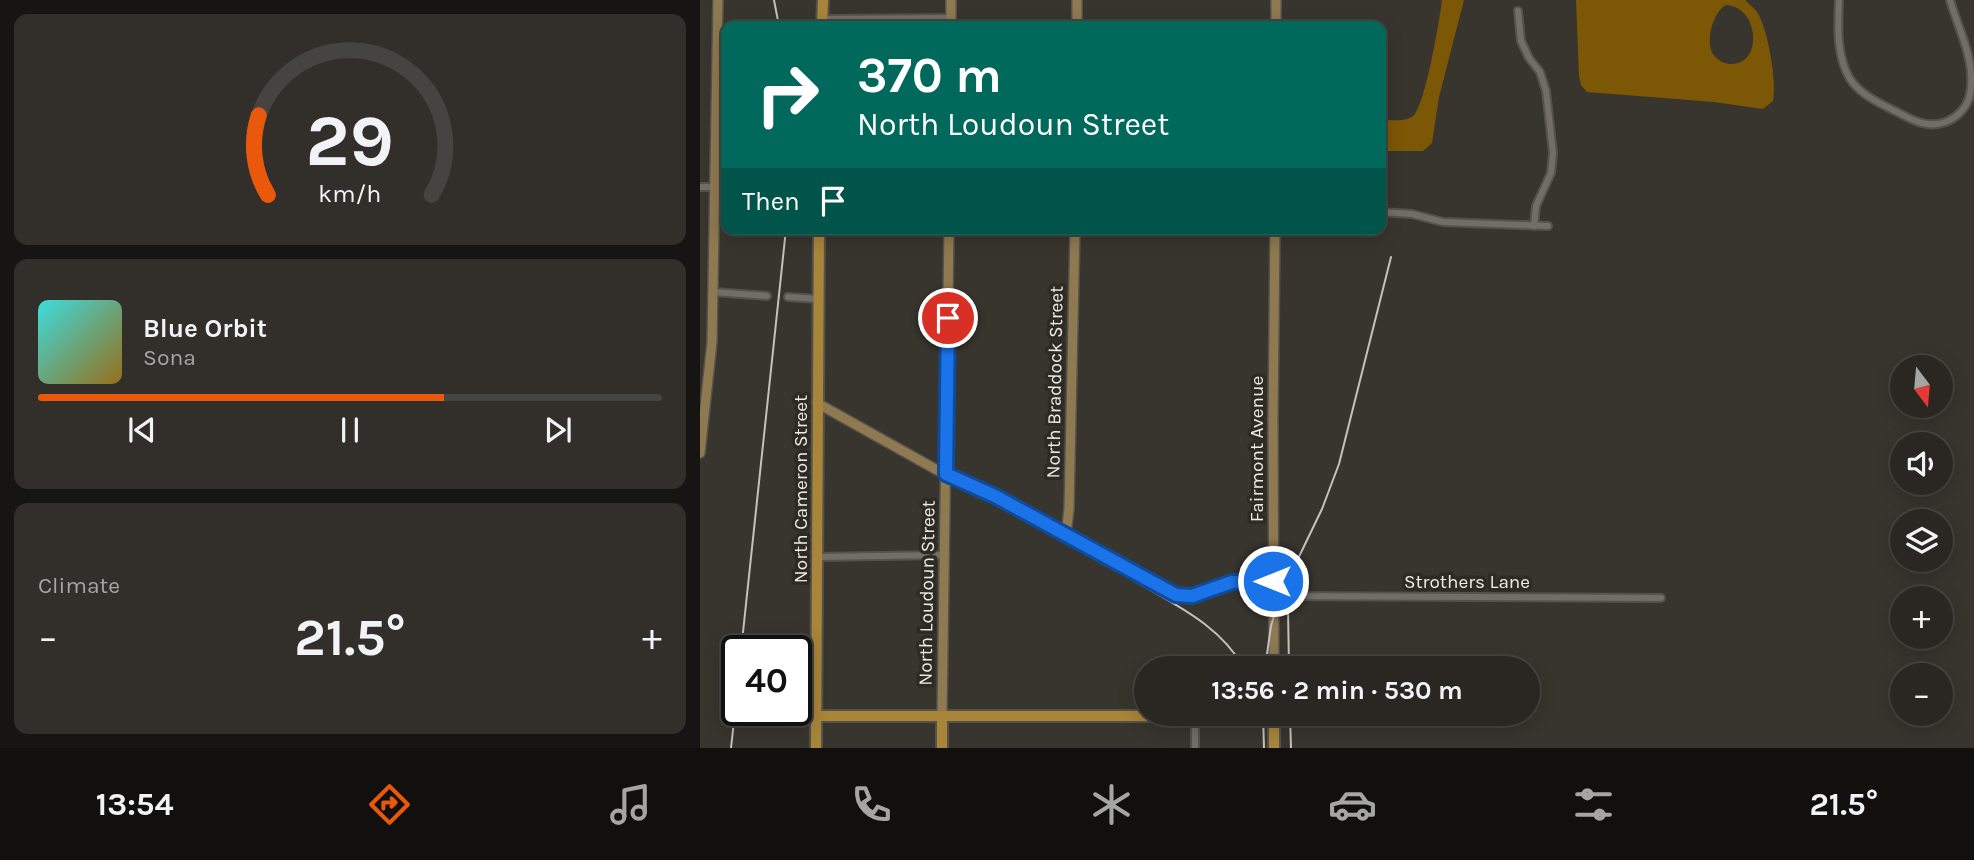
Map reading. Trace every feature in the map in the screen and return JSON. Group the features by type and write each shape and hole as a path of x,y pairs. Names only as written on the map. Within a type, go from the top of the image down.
{"main road":[{"path":"822,21 823,0"},
{"name":"North Cameron Street","path":"816,748 818,235"},
{"path":"817,716 1134,715"},
{"name":"North Loudoun Street","path":"942,716 942,748"},
{"path":"1274,726 1274,748"}],"street":[{"path":"700,453 702,413 711,363 718,0"},
{"path":"951,0 951,21"},
{"path":"1077,0 1077,21"},
{"path":"1276,0 1276,21"},
{"path":"1839,0 1841,54 1851,80 1875,100 1917,122 1933,125 1946,122 1959,114 1968,103 1972,87 1965,43 1950,0"},
{"path":"1518,11 1521,41 1539,72 1546,91 1553,153 1550,173 1536,206 1534,226"},
{"path":"700,187 714,187"},
{"path":"1386,212 1412,214 1443,222 1548,226"},
{"name":"North Loudoun Street","path":"942,716 948,235"},
{"name":"North Braddock Street","path":"1063,534 1069,509 1075,235"},
{"name":"Fairmont Avenue","path":"1274,656 1275,235"},
{"path":"713,292 767,296"},
{"path":"788,297 818,299"},
{"path":"817,403 1176,595 1192,596 1232,582 1273,581"},
{"path":"816,557 943,555"},
{"name":"Strothers Lane","path":"1273,596 1661,598"},
{"path":"1195,726 1195,748"}],"shaded area":[{"path":"1442,0 1464,0 1439,97 1432,143 1423,151 1386,151 1386,120 1406,119 1413,116 1418,109"},
{"path":"1576,0 1745,0 1757,12 1765,30 1773,69 1774,92 1773,101 1763,109 1714,102 1587,92 1581,85","holes":["1726,5 1737,8 1746,15 1751,25 1752,46 1741,62 1728,64 1713,54 1710,35 1714,20 1721,9"]}],"railway":[{"path":"774,0 778,21"},
{"path":"743,635 785,235"},
{"path":"1267,656 1271,626 1280,596 1322,509 1339,464 1391,257"},
{"path":"1133,580 1209,627 1236,656"},
{"path":"1289,656 1290,585"},
{"path":"731,748 733,726"},
{"path":"1263,726 1264,748"},
{"path":"1290,726 1291,748"}],"route":[{"path":"948,318 946,474 995,496 1181,597 1192,596 1232,582 1273,581"}]}
